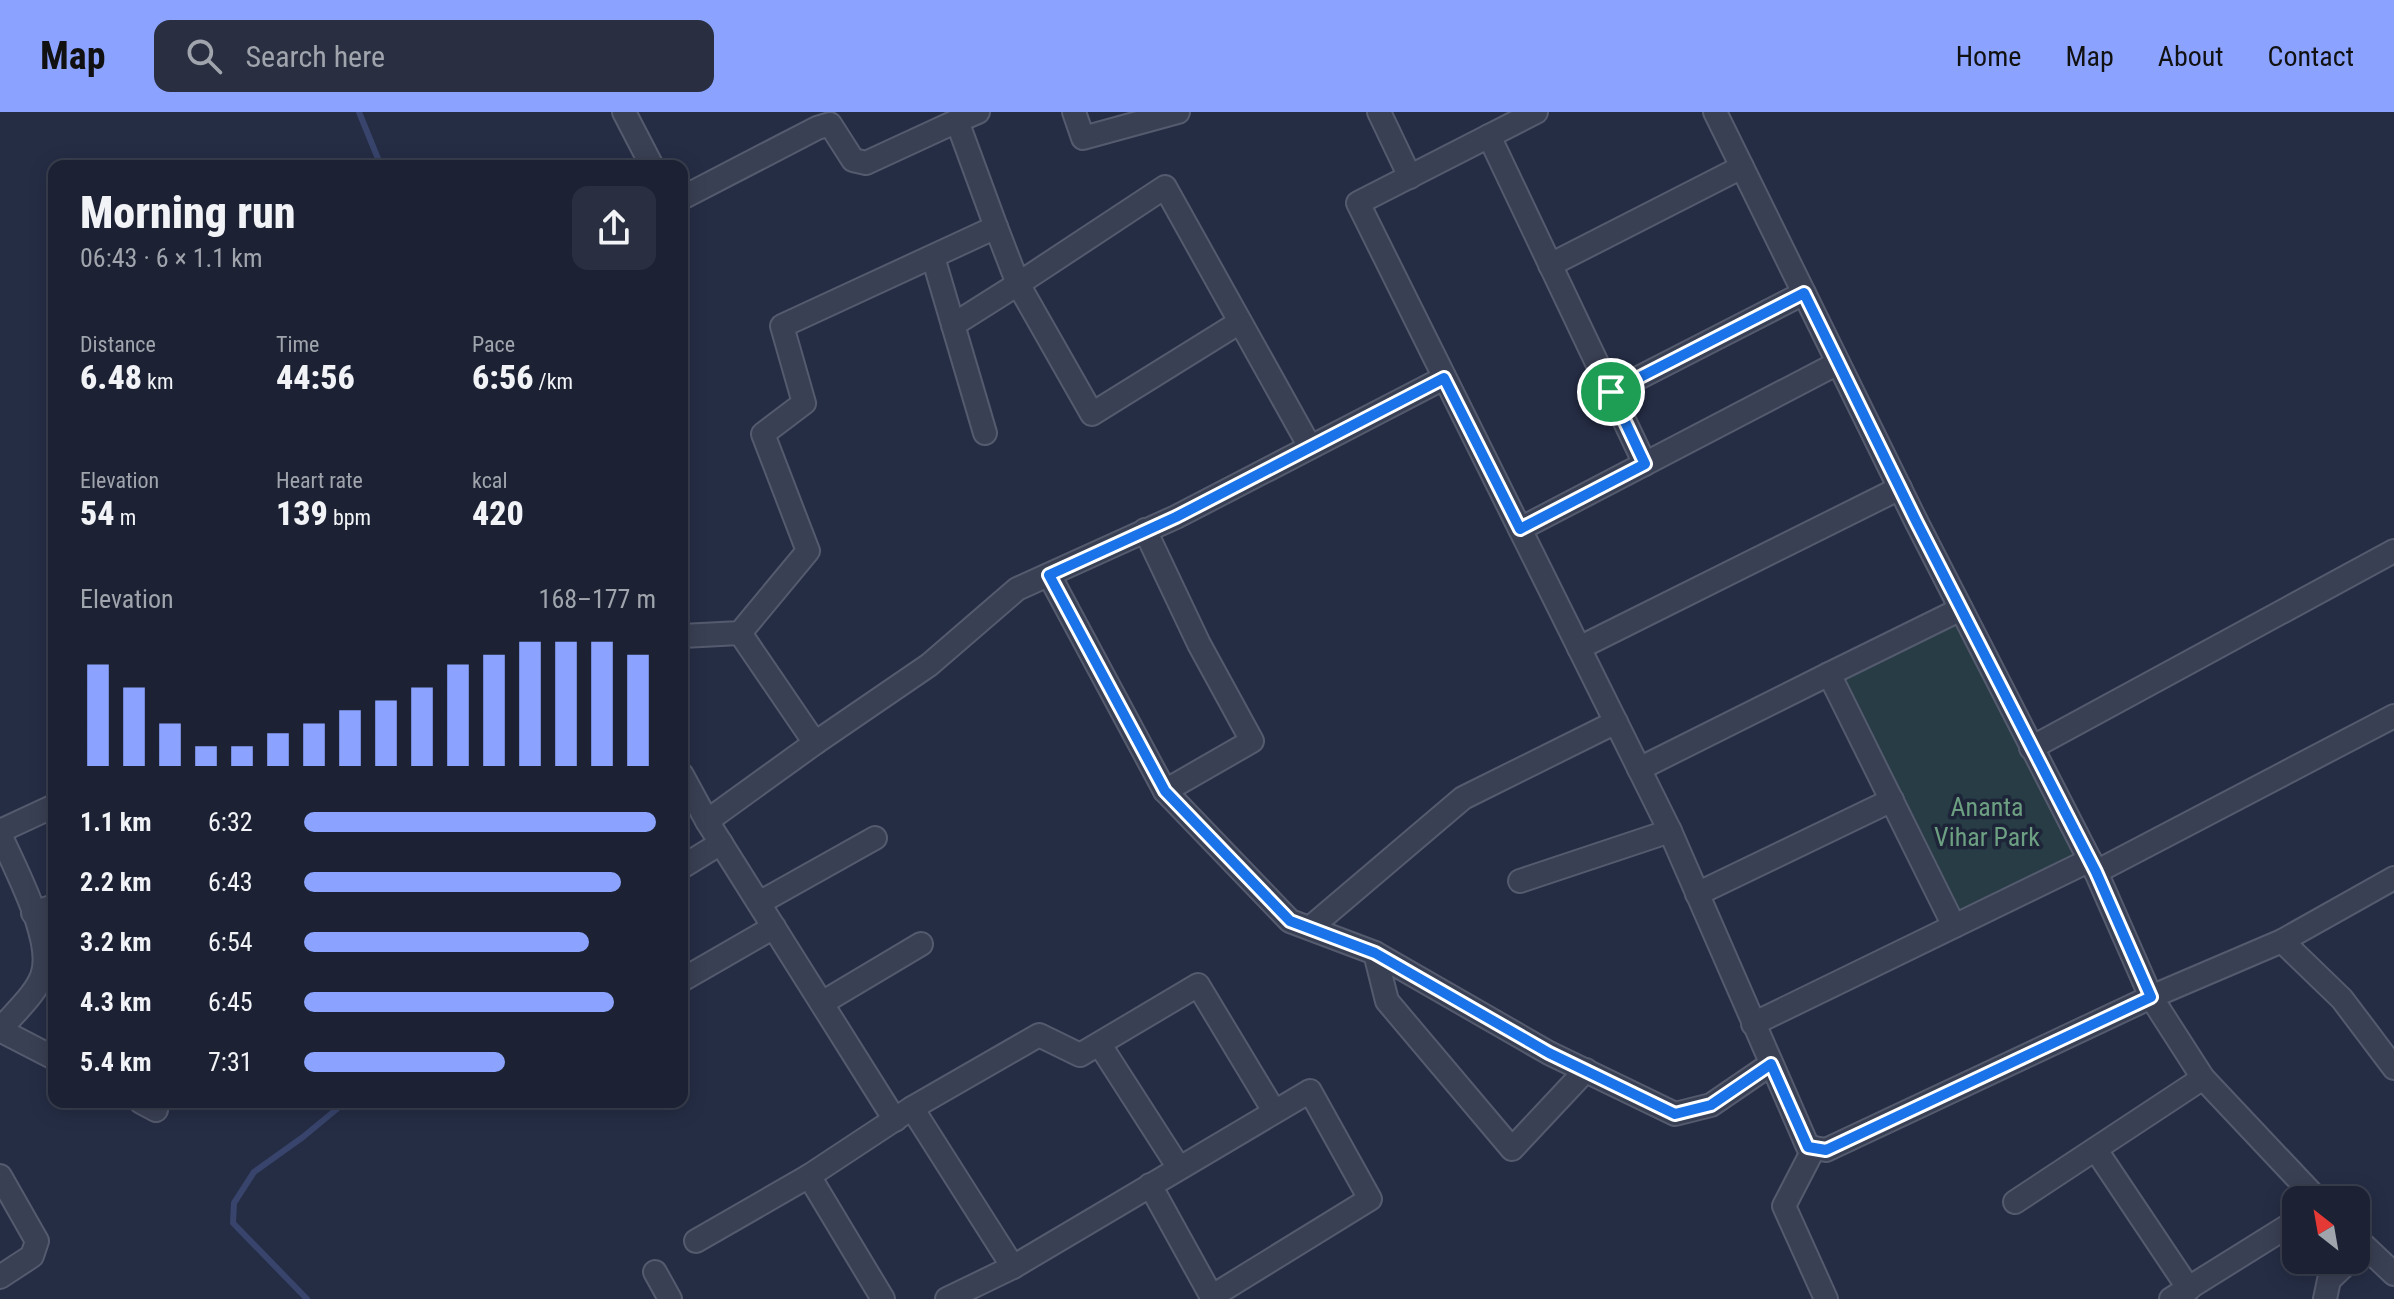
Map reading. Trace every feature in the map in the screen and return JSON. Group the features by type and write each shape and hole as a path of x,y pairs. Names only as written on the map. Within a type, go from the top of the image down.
{"street":[{"path":"624,112 649,160"},
{"path":"1074,112 1083,138 1178,112"},
{"path":"1379,112 1410,177"},
{"path":"1536,112 1358,203 1670,831 1808,1147 1826,1150 2151,997 2282,941 2394,878"},
{"path":"1715,112 1900,488 2093,866 2151,997 2203,1078 2305,1186"},
{"path":"688,195 830,124 853,160 866,163 968,116 996,227 1018,284 1092,414 1240,322"},
{"path":"1489,136 1645,464"},
{"path":"1550,265 1742,167"},
{"path":"953,325 1165,187 1310,447"},
{"path":"688,636 740,633 808,551 763,434 804,403 782,326 996,227"},
{"path":"933,257 985,433"},
{"path":"1611,392 1804,293"},
{"path":"1520,529 1838,363"},
{"path":"707,821 929,665 1017,589 1145,530 1444,378"},
{"path":"1579,648 1900,488"},
{"path":"1145,530 1199,644 1252,741 1165,791"},
{"path":"2031,748 2394,551"},
{"path":"1049,575 1165,791 1290,921 1375,953 1549,1053 1675,1114 1711,1105 1771,1064"},
{"path":"1639,769 1961,609"},
{"path":"740,633 815,743"},
{"path":"1829,674 1954,926"},
{"path":"1753,1024 1954,926 2093,866 2394,716"},
{"path":"1310,928 1463,798 1616,722"},
{"path":"688,786 822,1003 1013,1267"},
{"path":"1697,894 1892,800"},
{"path":"48,809 0,833 44,909 48,934"},
{"path":"1520,881 1670,831"},
{"path":"759,903 875,838"},
{"path":"688,863 721,843"},
{"path":"688,977 774,927"},
{"path":"2282,941 2342,999 2394,1068"},
{"path":"822,1003 921,944"},
{"path":"48,947 41,979 0,1030 48,1055"},
{"path":"1375,953 1387,1001 1512,1149 1586,1070"},
{"path":"696,1241 809,1176 904,1114 1039,1035 1080,1055 1198,985 1274,1111"},
{"path":"1100,1045 1179,1168"},
{"path":"2015,1202 2203,1078"},
{"path":"947,1299 1013,1267 1150,1185 1179,1168 1274,1111 1310,1091 1370,1199 1212,1298 1150,1185"},
{"path":"1814,1148 1784,1206 1826,1299"},
{"path":"2096,1150 2180,1294 2282,1230"},
{"path":"0,1176 37,1241 32,1256 0,1277"},
{"path":"809,1176 883,1299"},
{"path":"2370,1258 2394,1274"},
{"path":"655,1272 670,1299"},
{"path":"2325,1299 2329,1280 2335,1274"}],"green space":[{"name":"Ananta Vihar Park","path":"1960,615 2087,859 1955,924 1839,675"}],"waterway":[{"path":"359,112 379,160"},
{"path":"307,1299 233,1223 234,1203 254,1172 338,1108"}],"route":[{"path":"1804,293 1916,521 2096,872 2151,997 1826,1150 1808,1147 1771,1064 1711,1105 1675,1114 1549,1053 1375,953 1290,921 1165,791 1049,575 1176,517 1444,378 1520,529 1645,464 1611,392 1804,293"}]}
